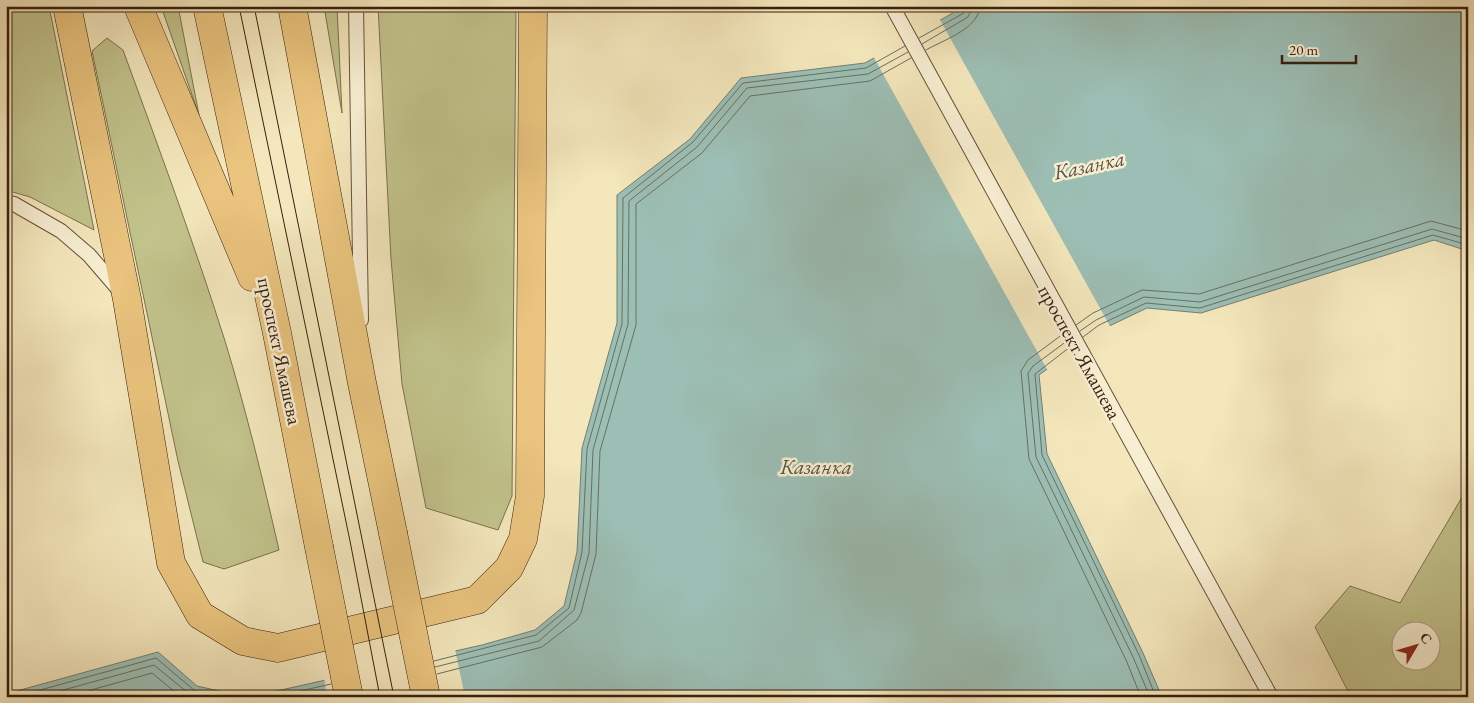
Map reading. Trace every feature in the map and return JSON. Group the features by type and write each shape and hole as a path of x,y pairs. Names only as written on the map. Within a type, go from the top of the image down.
{"main road":[{"path":"67,6 127,299 171,563 200,615 243,641 278,648 477,600 509,568 523,539 530,496 533,6"},
{"path":"138,6 277,333"},
{"name":"проспект Ямашева","path":"207,6 277,333 349,697"},
{"path":"292,6 362,383 426,697"}],"lane":[{"path":"356,6 362,383"},
{"name":"проспект Ямашева","path":"892,6 1094,378 1271,697"},
{"path":"6,202 14,204 61,231 89,256 127,299"}],"green space":[{"path":"6,6 49,6 94,230 30,197 6,190"},
{"path":"161,6 178,6 199,115"},
{"path":"324,6 337,6 342,113"},
{"path":"378,6 516,6 512,496 498,530 426,508 402,384 391,259"},
{"path":"107,38 123,50 201,268 240,393 279,550 224,569 203,562 178,461 92,51"},
{"path":"1468,487 1468,697 1351,697 1315,627 1350,586 1400,603"}],"water":[{"name":"Казанка","path":"965,6 1468,6 1468,251 1434,240 1201,313 1147,308 1101,330 1039,375 1047,454 1143,653 1162,697 6,697 6,694 158,652 197,686 237,695 272,692 482,645 535,630 564,606 577,552 582,448 617,323 617,195 690,139 741,78 865,63"}],"pier":[{"path":"939,18 1111,328 1048,371 873,56"},
{"path":"455,649 465,697 327,697 324,678"}],"tram line":[{"path":"239,6 350,541 380,697"},
{"path":"254,6 394,697"}]}
